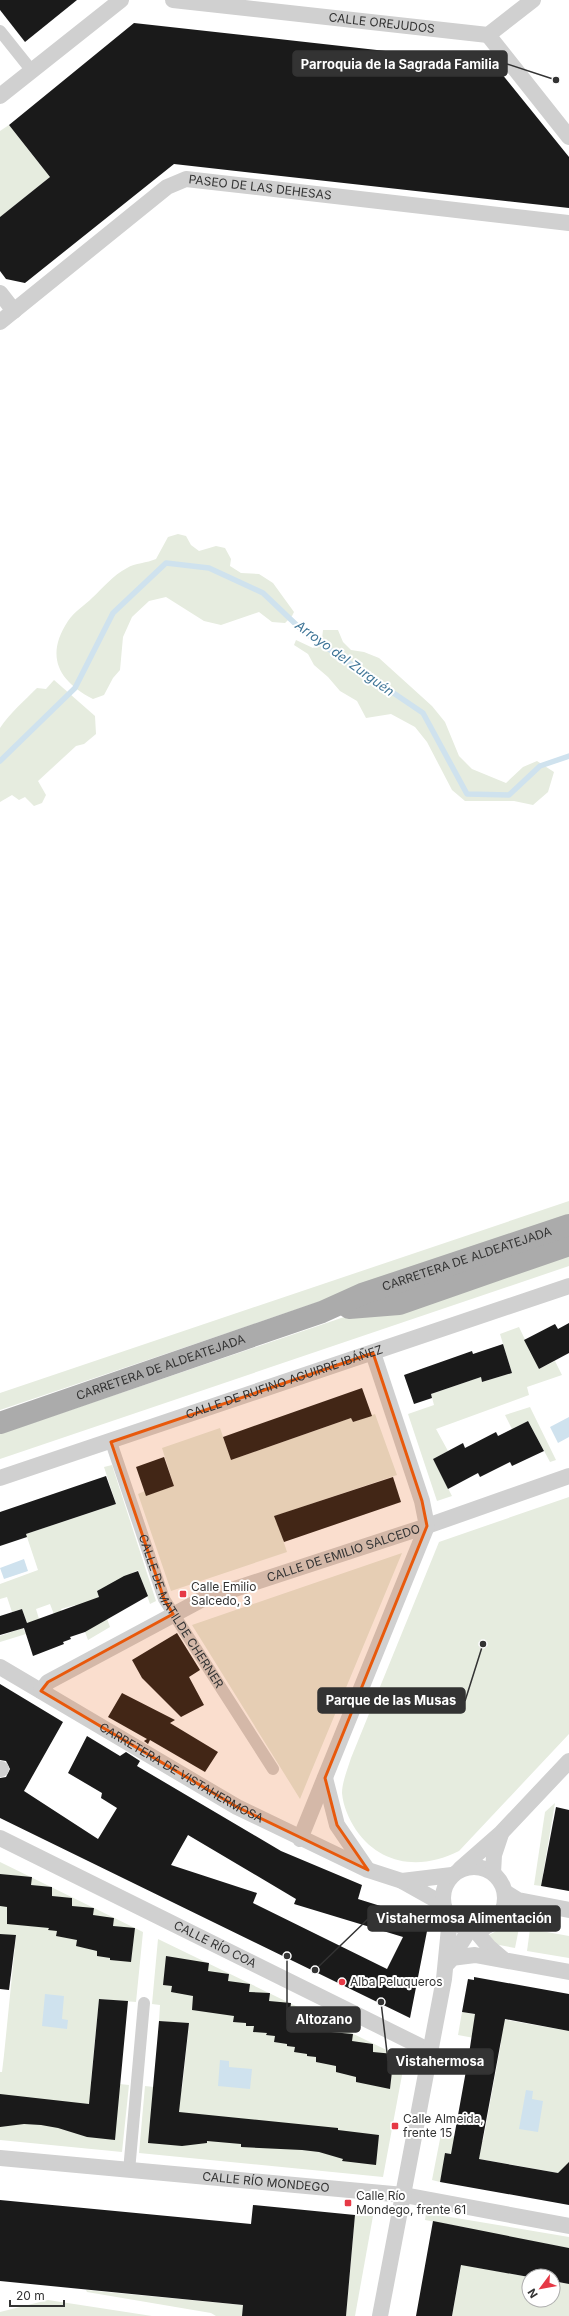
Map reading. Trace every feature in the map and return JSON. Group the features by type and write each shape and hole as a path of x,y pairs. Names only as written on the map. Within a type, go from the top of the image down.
{"main road":[{"name":"CARRETERA DE ALDEATEJADA","path":"0,1423 322,1312 362,1294 569,1225"},
{"path":"514,1244 550,1241 569,1234"},
{"name":"CARRETERA DE ALDEATEJADA","path":"322,1312 359,1306 399,1304 569,1245"}],"street":[{"path":"0,96 121,0"},
{"name":"CALLE OREJUDOS","path":"173,0 214,3 488,35"},
{"path":"533,0 488,35 569,137"},
{"path":"0,31 32,71"},
{"name":"PASEO DE LAS DEHESAS","path":"0,322 167,188 186,179 569,223"},
{"path":"0,292 14,311"},
{"name":"CALLE DE RUFINO AGUIRRE IBÁÑEZ","path":"0,1478 111,1442 569,1286"},
{"path":"300,1839 427,1526 422,1501 373,1353"},
{"name":"CALLE DE MATILDE CHERNER","path":"111,1442 164,1599 274,1769"},
{"name":"CALLE DE EMILIO SALCEDO","path":"41,1691 48,1682 201,1600 427,1526 569,1476"},
{"name":"CARRETERA DE VISTAHERMOSA","path":"0,1667 237,1807 300,1839 368,1870 402,1881 443,1904"},
{"path":"505,1960 489,1947 472,1929 456,1923 450,1918 443,1904 444,1888 456,1872 500,1834 569,1761"},
{"path":"325,1778 337,1825 368,1870"},
{"path":"493,1873 494,1855 500,1834"},
{"name":"CALLE RÍO COA","path":"0,1838 430,2051"},
{"path":"444,1973 451,1958 472,1929 485,1927 494,1922 501,1913 505,1903 505,1892 501,1881 493,1873 483,1867 471,1866 456,1872"},
{"name":"CARRETERA DE VISTAHERMOSA","path":"402,1881 456,1872"},
{"path":"505,1892 518,1900 569,1910"},
{"path":"380,2316 404,2196 444,1973 450,1918"},
{"path":"451,1958 475,1955 569,1972"},
{"path":"129,2171 144,2003"},
{"name":"CALLE RÍO MONDEGO","path":"0,2158 404,2196 569,2226"}],"highlighted area":[{"path":"373,1353 422,1501 427,1526 325,1778 337,1825 368,1870 237,1807 41,1691 48,1682 173,1614 164,1599 111,1442"}],"shaded area":[{"path":"9,125 50,177 0,217 0,131"},
{"path":"178,534 186,536 191,545 199,551 216,546 225,548 231,559 230,566 241,573 259,574 273,583 294,612 292,616 285,623 272,622 259,612 221,625 204,621 166,597 149,601 132,617 123,637 120,670 113,678 104,695 93,699 71,684 64,676 59,666 57,645 61,634 73,615 113,578 130,566 156,559 168,537"},
{"path":"323,630 338,630 343,642 351,650 364,652 379,658 432,706 445,722 459,756 472,769 506,783 523,767 537,761 554,772 548,792 533,805 514,801 465,801 452,790 427,742 415,727 391,714 366,718 357,701 340,691 328,677 314,665 308,654 294,645 296,640 313,648 322,639"},
{"path":"54,680 95,716 96,734 84,744 76,746 38,781 46,795 42,803 34,806 25,797 19,800 12,795 0,802 0,728 13,712 37,688 46,689"},
{"path":"569,1201 569,1217 0,1410 0,1393"},
{"path":"569,1250 569,1266 0,1459 0,1434 347,1316"},
{"path":"519,1327 539,1369 555,1361 562,1375 527,1387 529,1395 436,1429 448,1451 433,1459 452,1496 437,1501 408,1414 434,1405 431,1394 481,1377 482,1382 512,1373 500,1334"},
{"path":"530,1407 556,1460 550,1462 528,1421 512,1429 505,1415"},
{"path":"375,1414 397,1475 275,1516 287,1552 171,1591 138,1494 145,1491 147,1495 174,1486 162,1448 220,1428 231,1460 351,1418 353,1422"},
{"path":"112,1465 156,1601 150,1604 138,1570 97,1591 110,1627 88,1640 75,1605 61,1609 62,1614 55,1617 50,1604 36,1609 39,1619 28,1625 22,1609 12,1612 7,1597 0,1599 0,1584 38,1570 26,1534 116,1504 104,1467"},
{"path":"569,1497 569,1734 459,1851 431,1861 417,1862 403,1861 377,1851 366,1842 351,1821 344,1803 342,1793 343,1784 351,1758 439,1542"},
{"path":"402,1553 311,1772 300,1799 192,1625"},
{"path":"23,1628 26,1634 0,1642 0,1636"},
{"path":"555,1803 541,1886 534,1885 545,1812"},
{"path":"0,1862 143,1932 136,2002 99,1999 91,2081 129,2085 122,2152 0,2140 0,2072 2,2072 4,2055 16,1936 0,1934"},
{"path":"515,1907 523,1908 515,1948 494,1944 487,1936 502,1928"},
{"path":"530,1929 569,1936 569,1958 527,1951"},
{"path":"158,1939 405,2059 383,2177 139,2153 145,2086 182,2090 189,2024 159,2021 160,2005 152,2004"},
{"path":"462,2012 569,2031 569,2175 446,2153 440,2182 432,2180 441,2134 483,2141 501,2043 458,2035"},
{"path":"426,2213 569,2237 569,2248 481,2232 474,2267 521,2276 521,2308 561,2308 561,2282 569,2284 569,2316 452,2316 468,2228 425,2220"},
{"path":"355,2215 373,2216 355,2316 346,2316"},
{"path":"86,2290 243,2305 242,2316 216,2316 211,2313 87,2292"},
{"path":"48,2300 152,2316 0,2316 0,2312"}],"water":[{"path":"569,1417 569,1437 558,1443 550,1427"},
{"path":"24,1559 28,1571 4,1579 0,1568"},
{"path":"45,1994 64,1996 62,2019 68,2020 67,2029 42,2026"},
{"path":"220,2060 229,2061 229,2067 252,2069 250,2089 218,2086"},
{"path":"526,2090 533,2091 532,2099 543,2101 538,2132 519,2129"}],"building":[{"path":"0,0 77,0 25,42 0,10"},
{"path":"134,23 493,63 569,157 569,208 174,164 25,283 6,279 0,271 0,217 50,177 9,125"},
{"path":"569,1323 569,1353 539,1369 524,1340 555,1324 558,1329"},
{"path":"503,1344 512,1373 482,1382 481,1377 431,1394 432,1398 414,1404 404,1375 472,1351 473,1354"},
{"path":"362,1388 372,1416 353,1422 351,1418 231,1460 223,1437"},
{"path":"528,1421 544,1451 512,1466 510,1462 480,1477 478,1473 448,1489 433,1459 463,1443 465,1448 496,1432 498,1436"},
{"path":"164,1457 174,1486 146,1496 136,1467"},
{"path":"106,1476 116,1504 26,1534 27,1537 0,1546 0,1512"},
{"path":"393,1477 401,1502 284,1542 274,1516"},
{"path":"138,1571 148,1596 85,1632 70,1637 71,1639 63,1642 64,1644 33,1656 24,1628 0,1635 0,1616 22,1609 27,1623 99,1597 97,1591 124,1576"},
{"path":"177,1633 200,1670 189,1677 204,1705 181,1717 142,1678 132,1660"},
{"path":"0,1684 63,1722 24,1791 98,1839 117,1808 101,1798 102,1793 68,1773 87,1736 120,1756 126,1752 140,1761 137,1766 281,1851 362,1885 358,1899 429,1921 410,2018 0,1818 0,1778 6,1777 10,1769 6,1761 0,1760","holes":["188,1835 296,1899 294,1904 403,1937 387,1969 253,1903 257,1893 171,1865"]},
{"path":"122,1693 175,1720 170,1723 218,1752 205,1772 150,1740 148,1744 144,1741 147,1739 108,1717"},
{"path":"556,1807 569,1810 569,1891 541,1886"},
{"path":"0,1874 32,1877 31,1885 52,1887 52,1896 72,1898 72,1906 94,1908 93,1915 114,1918 113,1926 135,1928 131,1962 110,1960 110,1958 97,1956 97,1951 76,1946 77,1940 56,1936 57,1931 48,1930 49,1928 7,1924 7,1907 0,1906"},
{"path":"0,1934 16,1935 9,1990 0,1989"},
{"path":"166,1956 209,1963 208,1971 229,1974 228,1981 250,1984 249,1992 270,1993 269,2001 291,2003 290,2011 312,2014 311,2021 332,2024 331,2032 353,2034 352,2041 373,2044 373,2052 394,2054 390,2089 356,2082 356,2077 336,2072 336,2066 316,2062 316,2057 294,2052 295,2047 274,2042 275,2036 266,2035 267,2033 253,2032 254,2026 246,2026 246,2023 233,2022 234,2016 192,2010 193,1996 171,1992 172,1986 163,1985"},
{"path":"474,1977 569,1994 569,2031 505,2019 479,2159 558,2173 569,2162 569,2205 440,2182 445,2153 451,2154 469,2054 475,2014 462,2012 468,1979 474,1980"},
{"path":"99,1999 128,2001 115,2140 87,2137 58,2128 41,2125 24,2124 0,2127 0,2094 89,2104"},
{"path":"159,2021 189,2023 179,2112 338,2128 338,2130 379,2135 376,2165 342,2161 343,2159 319,2152 241,2147 241,2144 207,2141 207,2143 182,2146 148,2143"},
{"path":"0,2200 251,2224 253,2205 355,2215 346,2316 242,2316 243,2305 0,2281"},
{"path":"433,2221 569,2248 569,2284 561,2282 561,2268 521,2268 521,2276 461,2265 452,2316 416,2316"}],"waterway":[{"name":"Arroyo del Zurguén","path":"0,761 75,688 113,613 166,563 209,568 263,593 305,633 423,713 467,794 509,795 540,766 569,756"}],"place":[{"name":"Parroquia de la Sagrada Familia","path":"556,80"},
{"name":"Calle Emilio Salcedo, 3","path":"183,1594"},
{"name":"Parque de las Musas","path":"483,1644"},
{"name":"Altozano","path":"287,1956"},
{"name":"Vistahermosa Alimentación","path":"315,1970"},
{"name":"Alba Peluqueros","path":"342,1982"},
{"name":"Vistahermosa","path":"381,2002"},
{"name":"Calle Almeida, frente 15","path":"395,2126"},
{"name":"Calle Río Mondego, frente 61","path":"348,2203"}]}
